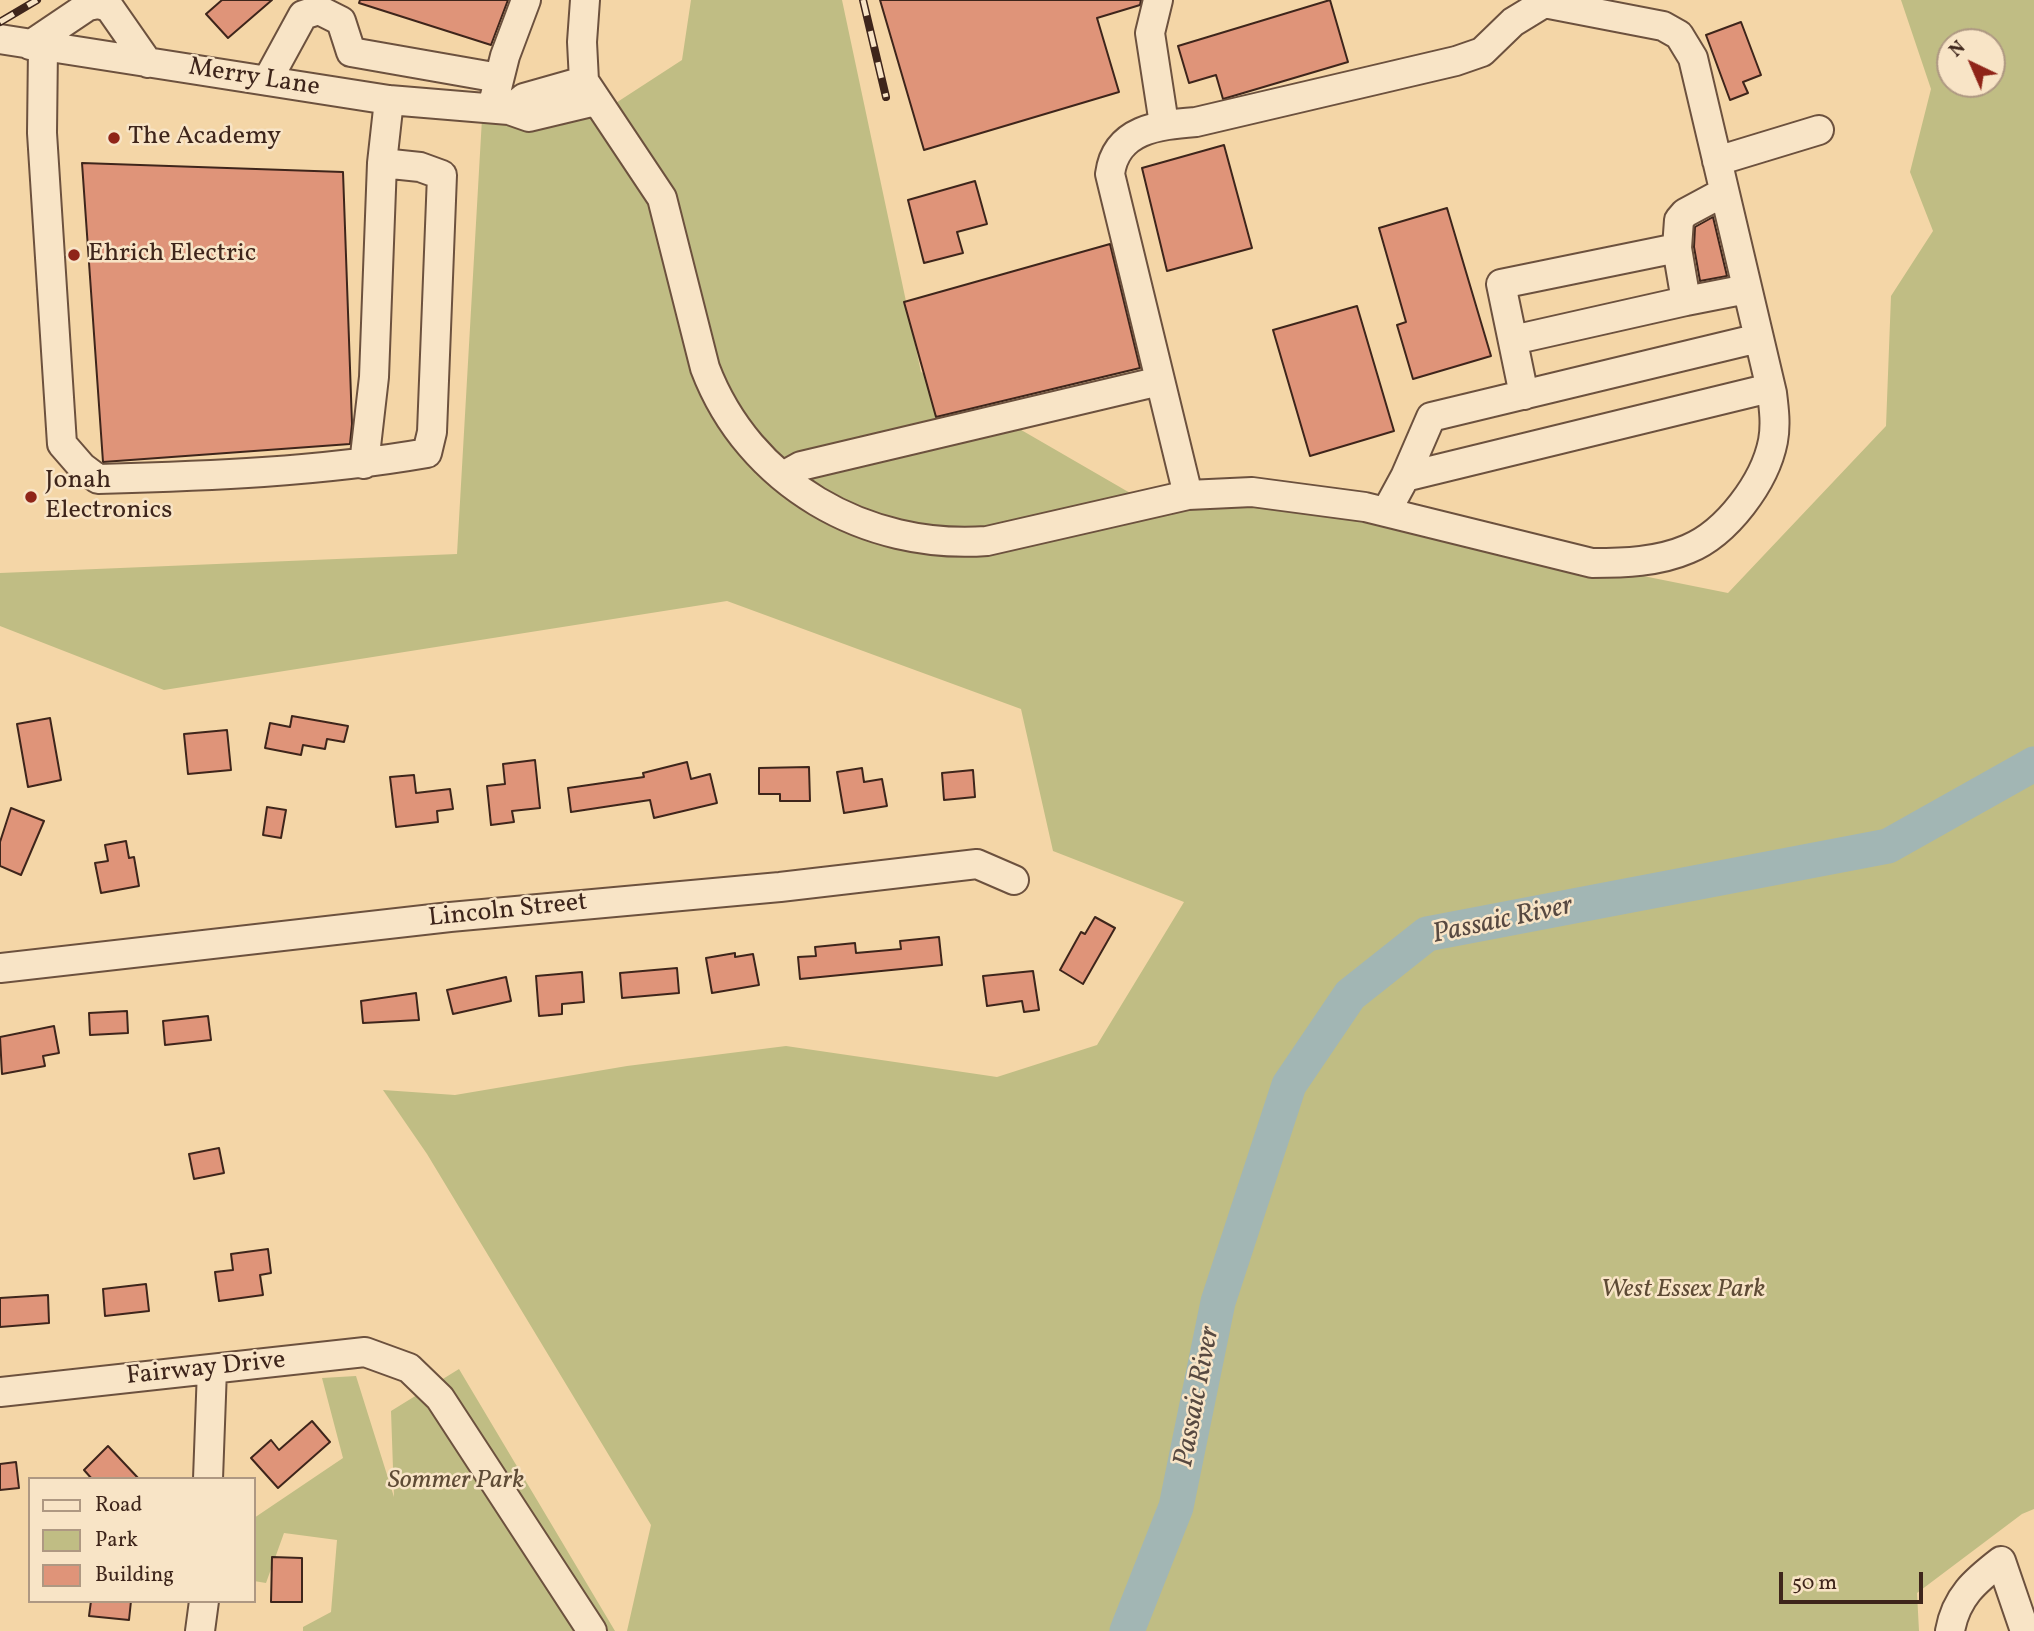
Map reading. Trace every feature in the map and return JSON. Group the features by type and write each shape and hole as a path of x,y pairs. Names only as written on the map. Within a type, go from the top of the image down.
{"street":[{"path":"526,0 499,78 500,110 528,129 579,124 615,130"},
{"path":"585,0 582,42 590,91 662,198 713,390 741,434 782,476 822,507 874,530 932,541 964,543 987,541 1188,495 1252,492 1341,502 1592,563 1622,563 1689,549 1730,517 1760,475 1773,440 1775,418 1759,338 1693,58 1679,35 1663,26 1556,4 1544,4 1530,9 1482,52 1456,61 1196,122 1164,124 1132,134 1120,146 1112,160 1110,174 1188,495"},
{"path":"1158,0 1150,33 1164,124"},
{"path":"148,63 109,8 99,4 88,6 36,46 62,444 98,479 229,475 364,464 427,453 432,432 442,174 420,167 382,163"},
{"path":"267,81 303,15 319,10 341,21 351,52 499,78"},
{"name":"Merry Lane","path":"0,39 389,100 500,110 529,117 590,91"},
{"path":"364,464 374,377 382,163 389,100"},
{"path":"1717,161 1819,130"},
{"path":"1686,301 1677,248 1679,220 1685,213 1724,192"},
{"path":"1524,395 1501,284 1677,248"},
{"path":"1513,340 1747,289"},
{"path":"1386,512 1405,477 1431,417 1759,338"},
{"path":"782,476 801,466 1160,381"},
{"path":"1405,477 1770,388"},
{"name":"Lincoln Street","path":"0,968 450,917 780,887 977,864 1014,880"},
{"name":"Fairway Drive","path":"0,1392 365,1352 409,1368 440,1398 593,1631"},
{"path":"208,1477 212,1369"},
{"path":"1950,1631 1954,1612 1970,1586 2001,1561 2025,1631"},
{"path":"200,1631 204,1603"}],"green space":[{"name":"West Essex Park","path":"691,0 842,0 921,372 1163,512 1269,501 1728,593 1886,426 1891,296 1933,231 1910,172 1931,89 1901,0 2034,0 2034,1509 2022,1514 1917,1593 1919,1631 627,1631 651,1525 427,1154 383,1090 455,1095 627,1066 786,1046 997,1077 1097,1045 1184,902 1053,851 1021,709 727,601 164,690 0,626 0,573 457,554 483,101 605,110 682,60"},
{"name":"Sommer Park","path":"459,1369 615,1631 303,1631 303,1627 331,1612 337,1540 284,1533 266,1583 256,1581 256,1517 343,1458 322,1378 356,1376 394,1497 391,1411"}],"building":[{"path":"222,0 272,0 228,38 206,14"},
{"path":"360,0 508,0 491,45 359,3"},
{"path":"880,0 1141,0 1140,5 1097,18 1119,92 924,150"},
{"path":"1330,0 1348,62 1223,99 1216,75 1189,83 1178,46"},
{"path":"1741,22 1761,75 1743,82 1748,93 1730,100 1706,35"},
{"path":"1224,145 1252,248 1167,271 1142,168"},
{"path":"82,163 343,172 352,424 350,444 103,462"},
{"path":"975,181 987,224 957,232 963,253 924,263 908,200"},
{"path":"1447,208 1491,356 1413,379 1397,325 1406,322 1379,228"},
{"path":"1713,217 1727,276 1700,281 1694,247 1695,227"},
{"path":"1110,244 1140,368 936,417 904,302"},
{"path":"1357,306 1394,431 1310,456 1273,330"},
{"path":"292,716 348,726 344,742 327,739 325,749 303,745 301,755 265,748 270,723 290,727"},
{"path":"50,718 61,780 28,787 17,724"},
{"path":"227,730 231,770 188,774 184,734"},
{"path":"535,760 540,808 512,811 514,822 491,825 487,786 505,784 503,764"},
{"path":"687,762 691,779 710,774 717,803 654,818 650,800 571,812 568,788 644,777 643,773"},
{"path":"809,767 810,801 780,801 780,794 759,794 759,768"},
{"path":"862,768 864,782 882,779 887,806 844,813 837,772"},
{"path":"973,770 975,797 944,800 942,773"},
{"path":"414,775 416,793 450,789 453,809 437,811 438,822 396,827 390,777"},
{"path":"267,807 286,810 281,838 263,835"},
{"path":"11,808 44,821 21,875 0,866 0,842"},
{"path":"126,841 129,858 134,857 139,886 101,893 95,863 108,861 105,845"},
{"path":"1095,917 1115,928 1083,984 1060,970 1081,932 1085,934"},
{"path":"939,937 942,965 800,979 798,957 816,956 815,947 855,943 856,953 901,949 900,941"},
{"path":"735,953 735,957 753,954 759,985 712,993 706,958"},
{"path":"677,968 679,993 622,998 620,973"},
{"path":"1033,971 1039,1010 1024,1012 1022,1001 987,1006 983,976"},
{"path":"582,972 584,1002 562,1004 562,1014 539,1016 536,976"},
{"path":"506,977 511,1001 453,1014 447,990"},
{"path":"416,993 419,1020 363,1023 361,1001"},
{"path":"127,1011 128,1033 90,1035 89,1013"},
{"path":"208,1016 211,1040 165,1045 163,1021"},
{"path":"54,1026 59,1053 43,1056 45,1066 2,1074 0,1037"},
{"path":"219,1148 224,1173 194,1179 189,1154"},
{"path":"268,1249 271,1273 260,1275 263,1295 219,1301 215,1272 233,1270 231,1254"},
{"path":"146,1284 149,1311 105,1316 103,1289"},
{"path":"48,1295 49,1323 0,1327 0,1298"},
{"path":"312,1421 330,1442 278,1488 251,1458 271,1440 279,1450"},
{"path":"108,1446 137,1477 90,1477 84,1470"},
{"path":"16,1462 19,1488 0,1490 0,1464"},
{"path":"272,1557 302,1558 302,1602 271,1602"},
{"path":"91,1603 131,1603 129,1620 89,1616"}],"waterway":[{"name":"Passaic River","path":"1127,1631 1176,1507 1218,1302 1289,1085 1350,995 1427,934 1888,846 2034,764"}],"railway":[{"path":"0,22 37,0"},
{"path":"863,0 886,97"}],"place":[{"name":"The Academy","path":"114,138"},
{"name":"Ehrich Electric","path":"74,255"},
{"name":"Jonah Electronics","path":"31,497"}]}
